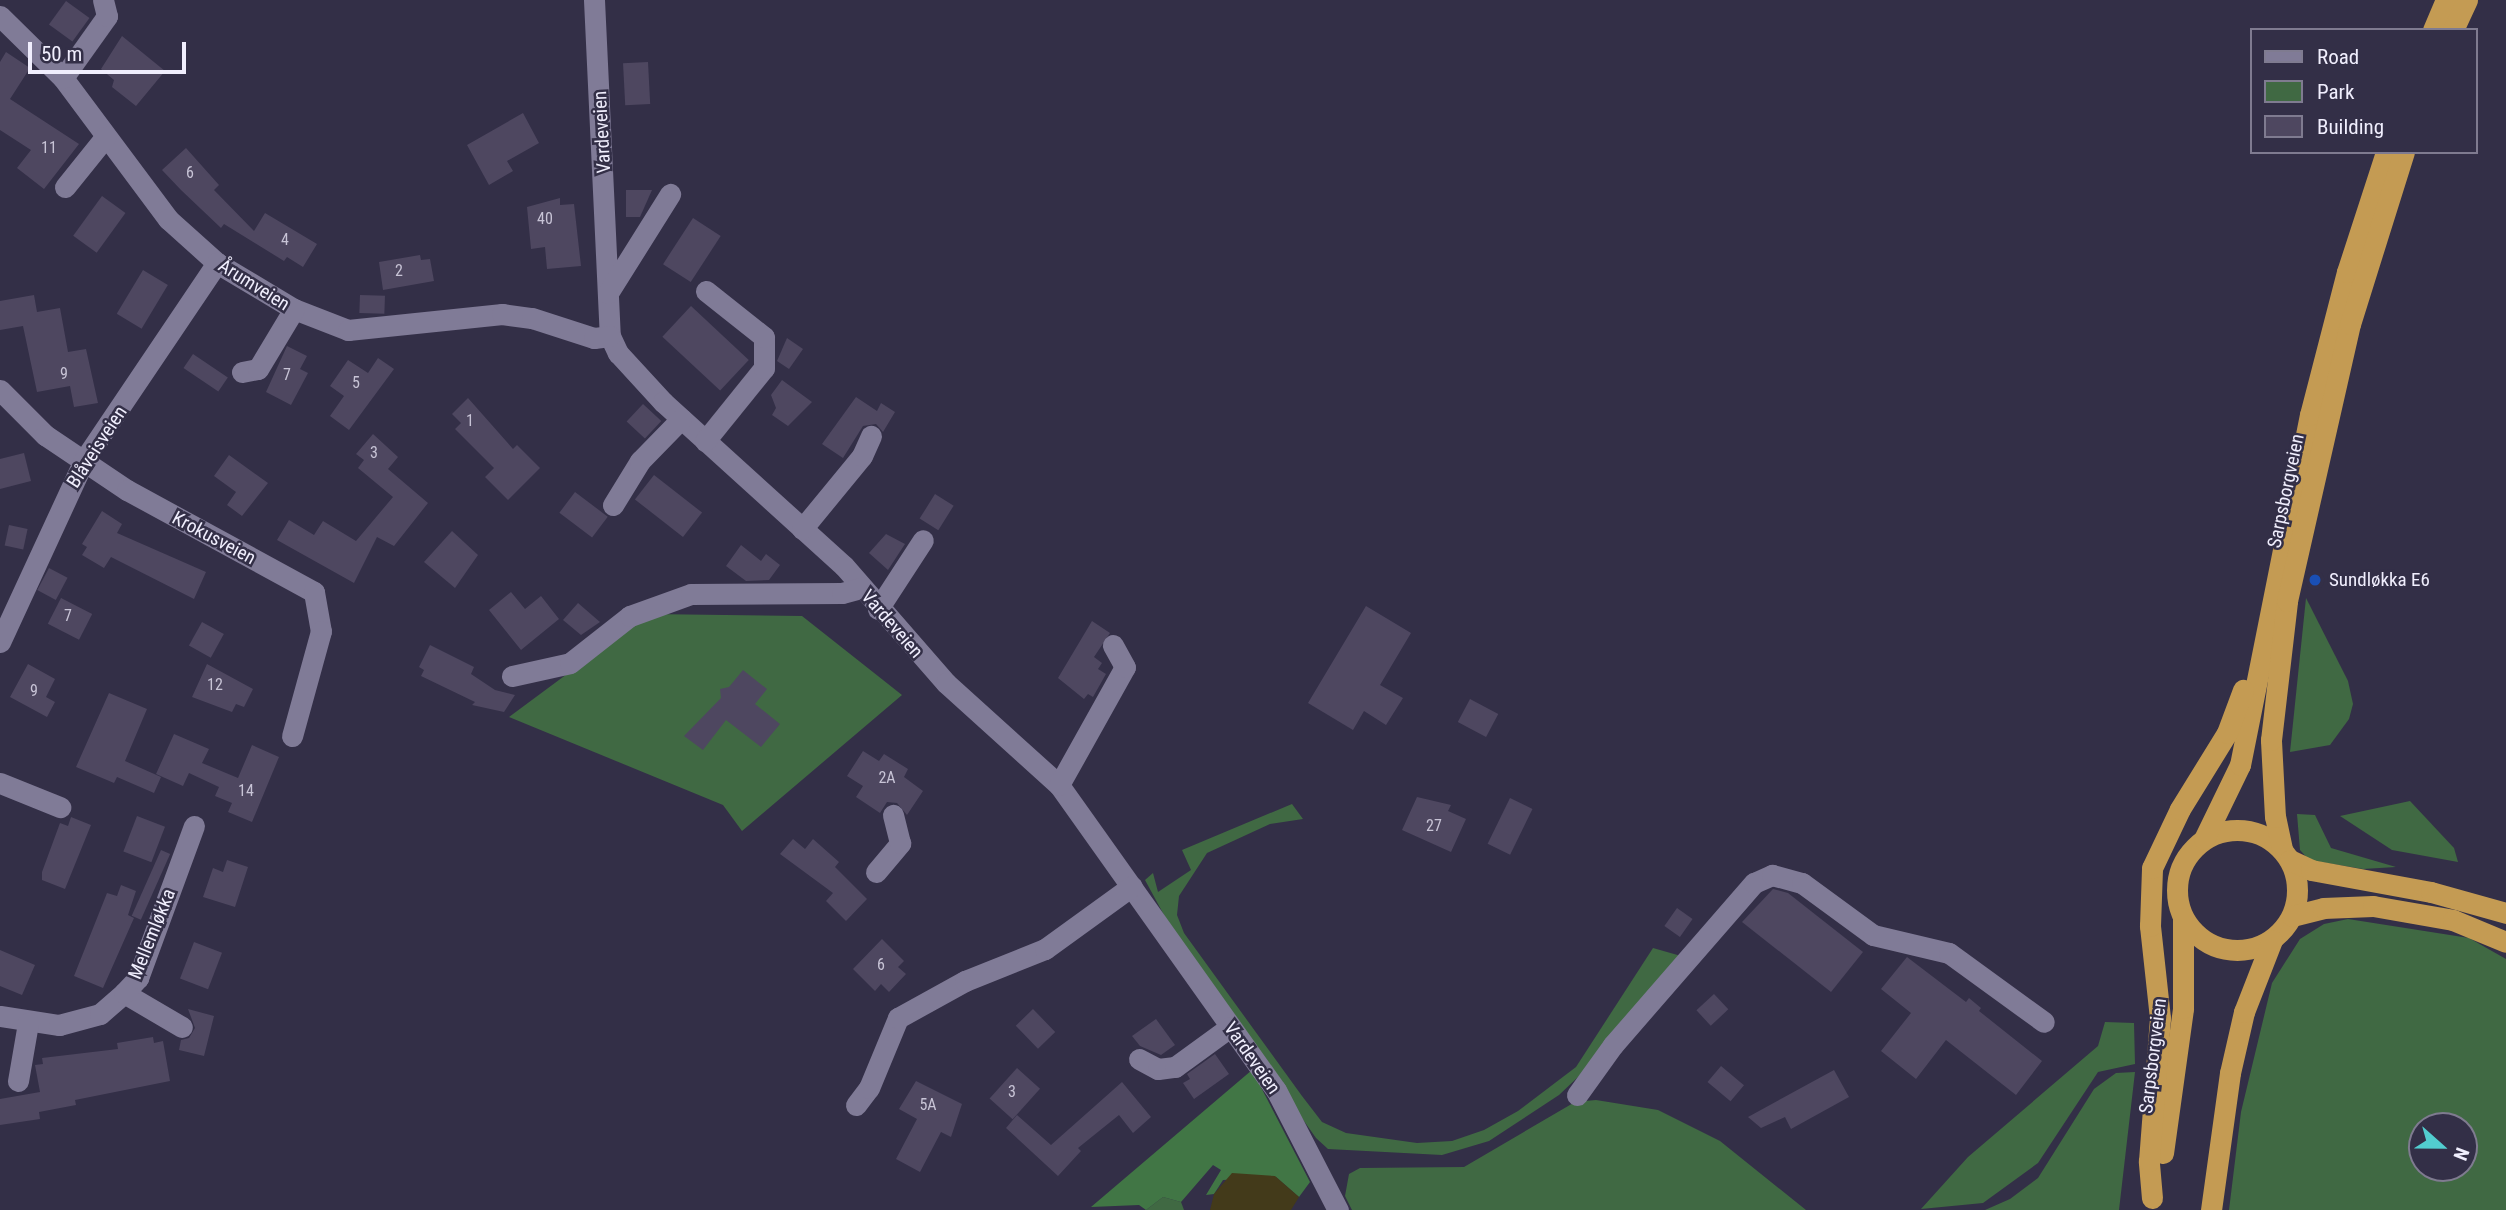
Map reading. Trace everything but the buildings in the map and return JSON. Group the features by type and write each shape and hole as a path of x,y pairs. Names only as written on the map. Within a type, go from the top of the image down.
{"highway":[{"path":"2434,28 2446,0"},
{"path":"2454,28 2467,0"},
{"name":"Sarpsborgveien","path":"2204,839 2240,765 2268,609 2334,320 2385,154"},
{"name":"Sarpsborgveien","path":"2286,855 2275,817 2271,740 2287,601 2343,351 2403,154"},
{"path":"2151,1204 2149,1161 2160,1018 2150,926 2152,868 2180,809 2236,715 2252,642 2268,609"},
{"path":"2272,940 2240,951 2223,949 2200,938 2183,918 2177,901 2179,874 2190,850 2204,839 2237,829 2269,838 2286,855 2311,870 2431,892 2506,913"},
{"path":"2211,1210 2230,1073 2244,1012 2272,940 2292,916 2297,888 2286,855"},
{"path":"2292,916 2323,908 2373,906 2454,920 2506,942"},
{"name":"Sarpsborgveien","path":"2151,1204 2162,1162 2183,1008 2183,918"}],"street":[{"path":"63,78 107,16 103,0"},
{"name":"Vardeveien","path":"594,0 610,336 618,353 642,382 802,529 861,588 946,684 1059,785 1276,1090 1338,1210"},
{"name":"Årumveien","path":"0,16 63,78 168,219 217,263 293,309 348,330 502,314 532,318 594,338 610,336"},
{"path":"65,187 106,136"},
{"path":"608,293 670,194"},
{"name":"Blåveisveien","path":"0,642 84,460 217,263"},
{"path":"705,441 764,368 764,337 706,291"},
{"path":"242,372 258,369 293,309"},
{"name":"Krokusveien","path":"0,390 45,435 127,490 313,592 321,631 292,736"},
{"path":"612,505 640,461 681,419"},
{"path":"802,529 862,456 871,436"},
{"path":"878,609 923,540"},
{"path":"512,676 570,663 630,616 691,594 842,593 861,588"},
{"path":"1059,785 1125,667 1113,646"},
{"path":"0,783 60,807"},
{"path":"876,872 901,843 893,815"},
{"name":"Mellemløkka","path":"0,1016 28,1023 59,1026 100,1014 124,993 138,978 194,826"},
{"path":"1577,1095 1613,1045 1754,883 1772,875 1801,883 1873,935 1950,953 2044,1022"},
{"path":"856,1105 869,1088 898,1017 965,981 1045,950 1132,886"},
{"path":"124,993 182,1027"},
{"path":"18,1081 28,1023"},
{"path":"1139,1059 1158,1069 1175,1067 1230,1027"}],"green space":[{"path":"2306,598 2348,681 2353,704 2349,719 2330,745 2290,752"},
{"path":"648,614 802,616 902,695 742,831 723,805 509,717"},
{"path":"2410,801 2454,848 2458,862 2392,850 2340,816"},
{"path":"1292,804 1303,819 1270,824 1207,853 1179,896 1177,915 1184,933 1322,1122 1346,1133 1417,1143 1452,1141 1484,1130 1518,1111 1576,1067 1653,948 1681,956 1578,1077 1559,1095 1489,1141 1442,1155 1328,1149 1316,1138 1183,950 1145,880 1153,873 1158,892 1191,870 1182,850"},
{"path":"2297,814 2315,815 2331,848 2396,867 2363,869 2309,860 2300,850"},
{"path":"2348,919 2469,938 2506,959 2506,1210 2229,1210 2241,1112 2272,983 2300,939 2324,924"},
{"path":"2105,1022 2134,1023 2135,1064 2098,1072 2038,1163 1983,1203 1921,1209 1968,1157 2098,1046"},
{"path":"1252,1070 1310,1182 1299,1197 1276,1177 1223,1180 1214,1194 1206,1195 1221,1170 1213,1165 1181,1202 1163,1197 1146,1210 1139,1205 1091,1207"},
{"path":"2135,1072 2119,1210 1985,1210 2010,1199 2038,1178 2094,1089 2116,1073"},
{"path":"1596,1100 1658,1110 1720,1141 1806,1210 1352,1210 1345,1196 1349,1174 1360,1168 1464,1167 1575,1102"},
{"path":"1163,1197 1181,1202 1184,1210 1146,1210"}],"sand":[{"path":"1232,1173 1275,1176 1299,1197 1291,1210 1210,1210 1214,1194"}],"place":[{"name":"Sundløkka E6","path":"2315,580"}]}
